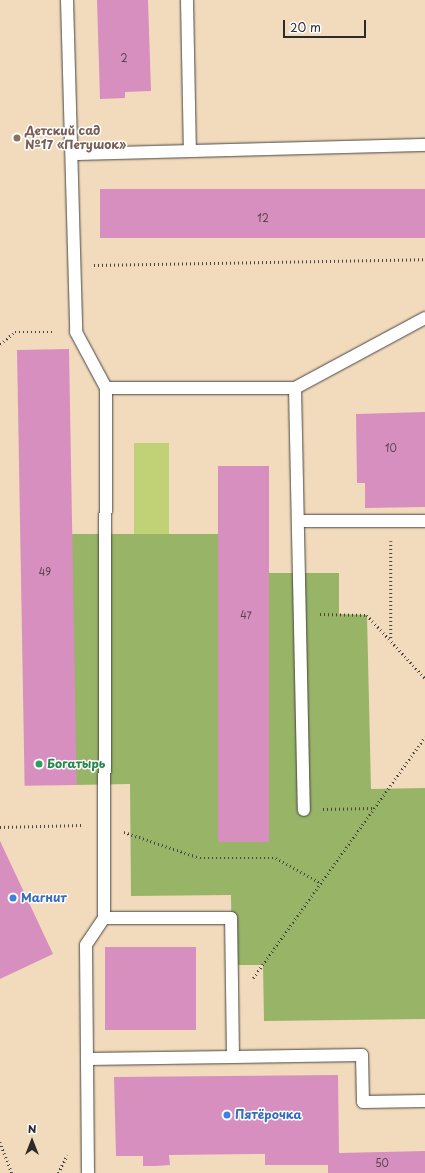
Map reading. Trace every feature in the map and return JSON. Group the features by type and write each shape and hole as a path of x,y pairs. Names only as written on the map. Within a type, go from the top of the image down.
{"lane":[{"path":"67,0 74,154 76,332 106,388 102,825 104,918 86,945 88,1173"},
{"path":"187,0 190,151"},
{"path":"74,154 425,145"},
{"path":"106,388 295,388 425,318"},
{"path":"295,388 304,810"},
{"path":"298,521 425,521"},
{"path":"104,918 232,918 233,1057"},
{"path":"87,1058 362,1055 363,1102 425,1101"}],"path":[{"path":"91,265 425,259"},
{"path":"0,344 15,332 76,332"},
{"path":"391,521 391,641"},
{"path":"300,614 367,615 425,678"},
{"path":"232,1008 425,737"},
{"path":"304,810 375,808"},
{"path":"0,827 102,825 200,858 276,858 321,883"},
{"path":"0,1142 12,1173"}],"green space":[{"path":"134,443 169,443 169,534 134,534"},
{"path":"71,534 219,534 270,573 339,573 339,614 367,615 371,789 425,788 425,1019 264,1021 263,965 232,965 231,895 131,896 130,784 73,785"}],"building":[{"path":"97,0 148,0 151,91 125,92 125,98 100,99"},
{"path":"100,189 425,189 425,238 100,238"},
{"path":"69,349 77,785 25,786 17,350"},
{"path":"425,412 425,507 365,508 365,483 357,483 356,414"},
{"path":"218,466 269,466 269,842 218,842"},
{"name":"Магнит","path":"0,841 53,954 0,979"},
{"path":"105,947 196,947 196,1030 105,1030"},
{"name":"Пятёрочка","path":"338,1075 339,1153 425,1151 425,1173 328,1173 328,1165 265,1165 265,1154 169,1155 170,1165 156,1166 143,1166 143,1156 116,1156 114,1077"}],"place":[{"name":"Детский сад №17 «Петушок»","path":"17,138"},
{"name":"Богатырь","path":"39,764"},
{"name":"Магнит","path":"13,898"},
{"name":"Пятёрочка","path":"227,1115"}]}
